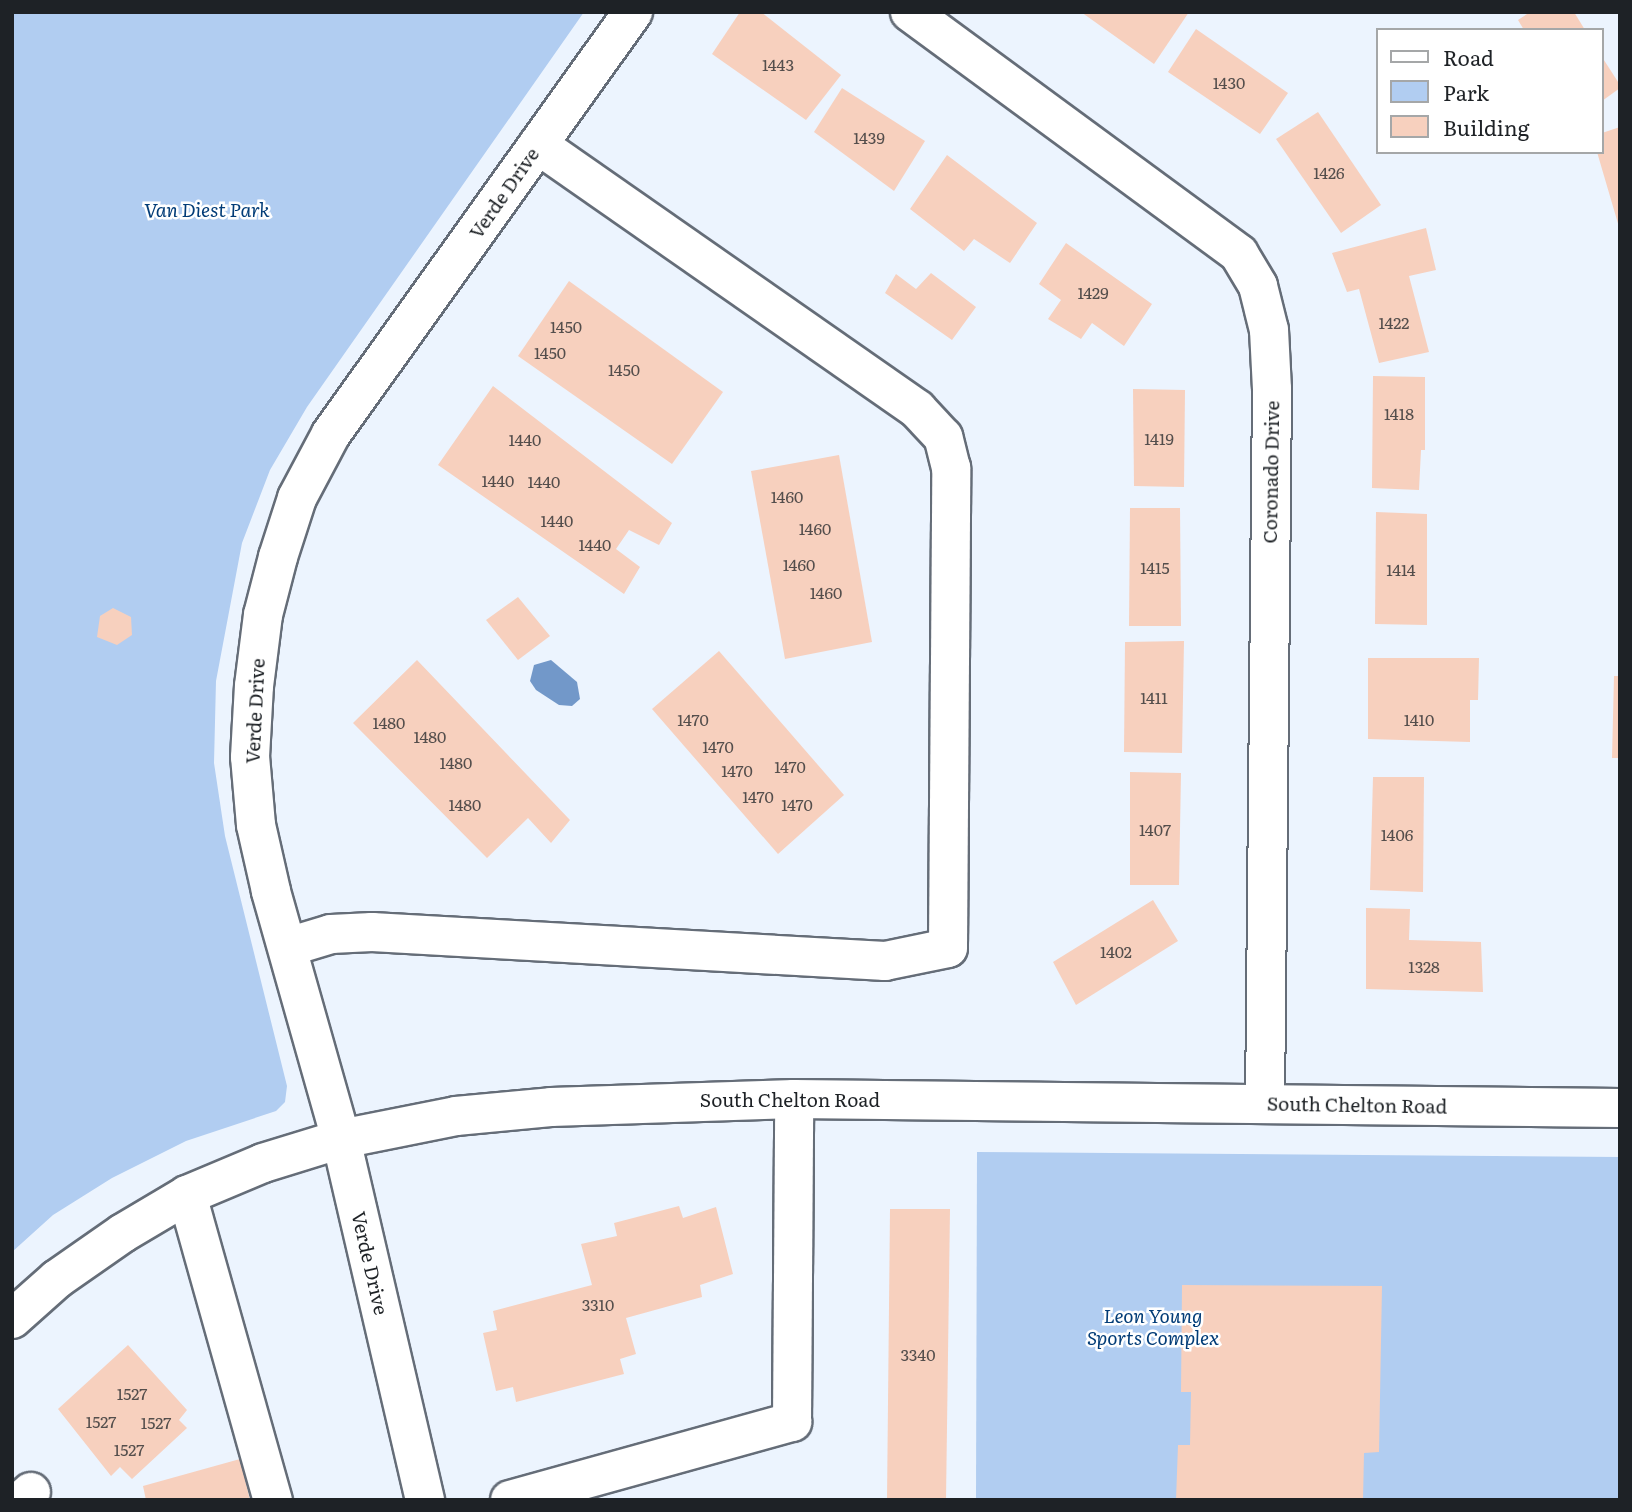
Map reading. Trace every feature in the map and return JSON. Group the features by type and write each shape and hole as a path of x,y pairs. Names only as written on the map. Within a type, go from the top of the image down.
{"street":[{"name":"Verde Drive","path":"425,1500 341,1139 256,825 250,757 254,686 262,626 278,557 297,498 331,434 633,12"},
{"name":"Coronado Drive","path":"910,12 1239,254 1258,286 1269,330 1272,389 1265,1104"},
{"path":"288,947 331,934 372,932 885,961 948,948 951,468 943,437 917,409 538,145"},
{"path":"510,1500 792,1422 793,1099"},
{"name":"South Chelton Road","path":"12,1319 68,1271 123,1233 187,1195 263,1163 341,1139 456,1116 551,1107 793,1099 1620,1108"},
{"path":"187,1195 273,1500"}],"green space":[{"name":"Van Diest Park","path":"12,12 584,12 307,407 270,470 242,543 216,681 214,763 225,836 287,1086 285,1102 276,1111 186,1141 112,1178 53,1215 12,1252"},
{"name":"Leon Young Sports Complex","path":"977,1152 1620,1157 1620,1500 976,1500"}],"shaded area":[{"path":"551,660 577,682 580,699 572,706 559,705 536,690 530,681 534,665"}],"building":[{"path":"740,12 761,12 841,75 806,120 712,54"},
{"path":"1081,12 1189,12 1154,64"},
{"path":"1530,12 1574,12 1584,28 1523,28 1518,20"},
{"path":"1196,29 1288,93 1260,134 1168,72"},
{"path":"1604,60 1620,85 1620,88 1604,100"},
{"path":"842,88 925,141 894,191 814,132"},
{"path":"1318,112 1381,205 1341,233 1276,139"},
{"path":"1620,127 1620,227 1598,154 1604,154 1604,132"},
{"path":"947,155 1037,223 1010,263 974,239 964,251 910,209"},
{"path":"1426,228 1436,270 1409,276 1429,352 1379,363 1359,289 1347,292 1332,253"},
{"path":"1066,243 1152,304 1124,346 1092,323 1081,339 1048,319 1061,300 1039,284"},
{"path":"931,273 976,307 952,340 885,293 896,274 916,289"},
{"path":"569,281 723,392 672,464 518,356"},
{"path":"1373,376 1425,377 1425,450 1421,450 1419,490 1372,488"},
{"path":"493,386 672,523 659,545 629,530 616,549 640,567 624,594 438,465"},
{"path":"1133,389 1185,390 1184,487 1134,486"},
{"path":"839,455 872,642 785,659 751,471"},
{"path":"1130,508 1180,508 1181,626 1129,626"},
{"path":"1376,512 1427,514 1427,625 1375,624"},
{"path":"518,597 550,636 518,660 486,620"},
{"path":"113,608 131,617 132,635 117,645 97,637 100,616"},
{"path":"1184,641 1182,753 1124,752 1125,642"},
{"path":"719,651 844,795 778,854 652,709"},
{"path":"1368,658 1479,658 1478,700 1470,700 1470,742 1368,739"},
{"path":"417,660 570,820 551,843 528,818 487,858 353,723"},
{"path":"1614,676 1620,676 1620,758 1612,758"},
{"path":"1130,772 1181,773 1179,885 1130,885"},
{"path":"1373,777 1424,777 1423,892 1370,890"},
{"path":"1153,900 1178,941 1076,1005 1053,962"},
{"path":"1366,908 1410,909 1409,940 1481,942 1483,992 1366,989"},
{"path":"679,1206 683,1218 716,1207 733,1274 700,1285 702,1297 626,1318 636,1354 620,1359 624,1374 516,1402 513,1387 496,1391 483,1333 497,1330 493,1311 592,1285 581,1244 617,1236 614,1223"},
{"path":"890,1209 950,1209 946,1500 887,1500"},
{"path":"1182,1285 1382,1286 1379,1452 1364,1453 1363,1500 1176,1500 1178,1445 1190,1445 1191,1392 1181,1392"},
{"path":"128,1345 187,1410 179,1420 187,1428 132,1479 120,1467 111,1476 58,1409"},
{"path":"240,1459 250,1500 146,1500 143,1486"}]}
